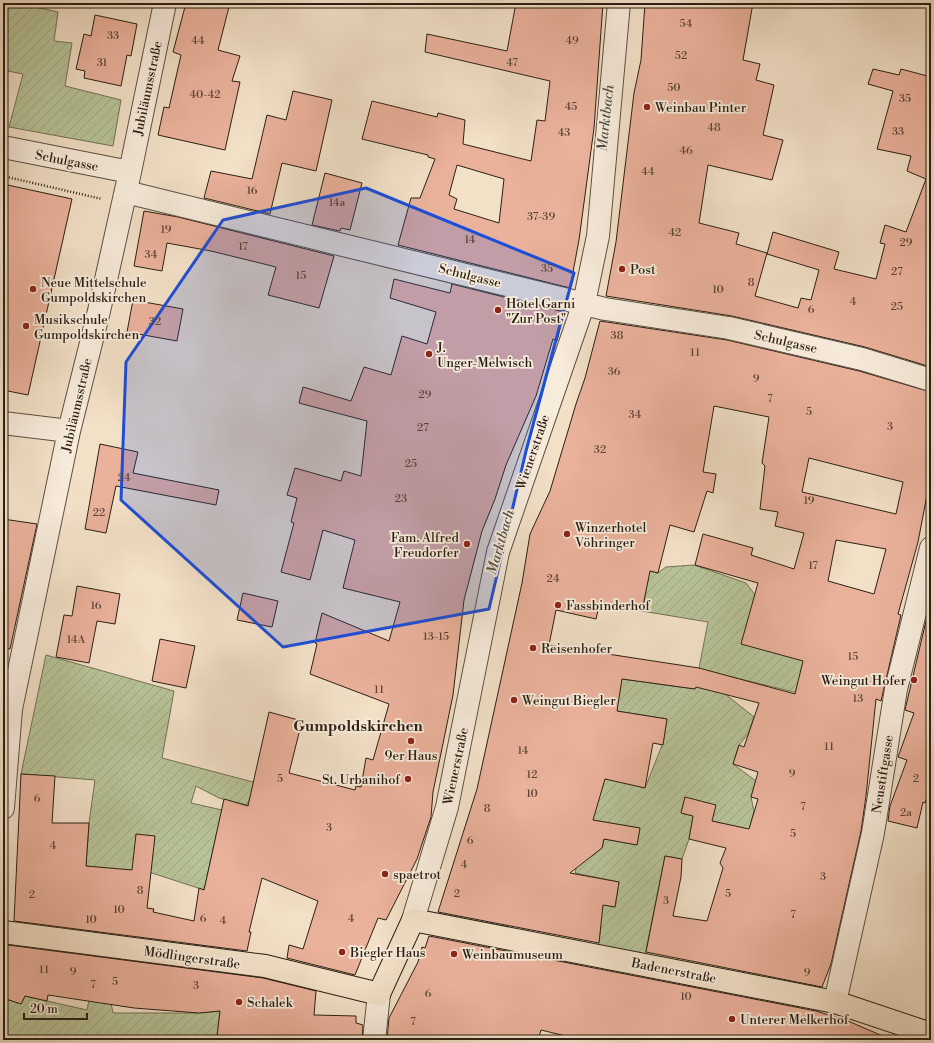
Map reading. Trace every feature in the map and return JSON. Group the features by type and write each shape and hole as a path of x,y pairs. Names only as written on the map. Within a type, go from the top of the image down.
{"main road":[{"path":"379,994 413,920"},
{"name":"Badenerstraße","path":"413,920 834,1002 931,1034"},
{"name":"Mödlingerstraße","path":"3,932 265,966 379,994"}],"street":[{"name":"Jubiläumsstraße","path":"3,808 11,709 69,431 99,311 128,182 165,3"},
{"name":"Wienerstraße","path":"413,920 447,807 498,552 584,303 598,236 619,3"},
{"name":"Schulgasse","path":"3,147 128,182 605,309 729,328 862,359 931,380"},
{"path":"3,423 69,431"},
{"name":"Neustiftgasse","path":"834,1002 873,832 896,689 931,548"},
{"path":"374,1040 379,994"}],"path":[{"path":"3,176 102,199"}],"highlighted area":[{"path":"366,188 574,273 526,451 489,609 283,647 121,500 126,362 223,220"}],"green space":[{"path":"3,3 18,3 58,12 54,41 72,43 65,86 121,100 113,146 9,127 23,74 3,70"},
{"path":"613,562 658,573 666,567 694,565 746,583 804,660 839,703 728,676 725,694 754,717 748,734 739,745 733,764 756,781 751,797 754,811 749,830 712,821 685,797 681,813 693,816 689,839 682,859 665,856 645,955 598,947 601,925 533,891 615,907 619,882 575,873 580,852 593,855 602,848 604,839 637,845 640,828 592,820 604,778 645,788 663,743 667,719 598,708 622,679 695,689 708,622 642,611 646,590"},
{"path":"46,655 174,691 162,758 253,782 404,837 250,797 247,805 219,798 196,786 191,803 222,810 204,890 152,873 86,866 89,823 95,780 21,774"},
{"path":"91,990 109,993 113,1013 199,1013 220,1011 217,1036 232,1040 3,1040 3,998 21,1004 25,996 87,1010"}],"building":[{"path":"186,3 230,3 218,50 240,56 232,81 240,82 225,150 158,135 164,107 169,108 181,55 173,52"},
{"path":"516,3 603,3 594,128 579,240 570,288 398,245 411,198 420,198 435,159 428,157 428,155 362,139 372,101 437,117 438,113 465,120 463,144 531,161 537,120 545,121 550,81 425,52 427,34 507,51","holes":["457,165 504,179 499,223 454,209 457,199 449,195"]},
{"path":"645,3 753,3 743,60 760,64 756,80 774,85 763,135 783,140 772,180 708,165 699,223 739,233 736,244 767,253 755,296 798,308 801,298 811,300 819,270 767,254 773,232 839,252 834,269 876,279 885,244 880,243 885,225 906,232 926,179 907,171 911,156 877,149 893,91 868,84 873,69 899,75 901,69 931,77 931,367 865,347 732,316 606,296 616,242 634,93 641,60"},
{"path":"95,15 137,24 131,56 127,55 121,86 84,78 85,71 76,69 84,34 91,36"},
{"path":"293,91 332,100 316,171 282,163 270,214 204,198 211,171 252,179 267,115 286,120"},
{"path":"325,173 362,183 350,230 341,228 340,231 312,225"},
{"name":"Neue Mittelschule Gumpoldskirchen","path":"3,184 72,199 28,395 3,390"},
{"path":"144,211 178,217 334,256 319,308 268,295 276,267 211,251 167,243 162,271 134,266"},
{"path":"394,279 450,293 452,284 564,312 557,341 553,339 536,396 506,465 495,499 482,531 464,600 453,695 433,792 431,817 417,859 386,920 378,918 355,975 287,958 289,945 303,949 318,901 262,878 249,932 251,932 247,951 14,921 21,774 55,776 52,823 89,823 86,866 132,870 136,834 155,836 147,908 154,909 153,912 194,921 199,888 204,890 224,799 248,806 269,712 302,721 289,773 355,790 356,786 361,787 366,758 373,760 389,704 310,674 317,644 315,643 322,613 389,641 400,602 343,588 355,540 323,530 310,580 281,572 294,523 291,522 297,498 287,495 295,468 341,481 344,471 361,476 367,421 299,403 303,387 351,401 364,367 391,375 402,336 427,344 436,312 390,298"},
{"path":"133,300 183,309 177,341 127,332"},
{"path":"600,321 727,340 859,371 931,392 931,474 918,542 898,614 901,615 881,701 876,699 861,831 831,964 822,987 646,952 665,856 682,859 681,877 673,916 707,921 723,868 720,863 726,848 689,839 693,816 681,813 685,797 716,805 712,821 749,829 758,799 751,797 758,772 733,764 739,745 744,747 759,703 696,687 695,689 622,679 617,711 667,719 663,745 653,743 645,788 605,779 593,820 640,828 637,845 604,839 602,848 570,873 619,882 615,907 603,905 599,943 438,912 477,789 522,583 530,534 550,491 585,378","holes":["714,406 769,417 762,463 765,466 760,509 778,512 775,526 804,533 794,569 751,555 753,548 703,534 695,565 758,583 741,644 803,661 795,694 699,668 549,645 556,610 596,619 600,602 642,611 650,571 658,573 670,525 694,532 707,491 713,493 716,474 703,472","809,458 903,482 896,514 802,492","836,540 886,549 874,594 828,581"]},
{"path":"100,444 138,452 133,473 219,490 216,505 116,486 106,533 85,529"},
{"path":"3,519 37,524 10,649 3,648"},
{"path":"77,586 120,594 115,624 97,621 89,663 56,657 64,615 72,616"},
{"path":"243,593 278,601 272,627 237,620"},
{"path":"926,621 931,622 931,787 925,803 923,802 917,828 888,821 890,806 907,760 898,757 914,713 905,710"},
{"path":"160,639 195,646 186,688 152,681"},
{"path":"429,936 816,1011 848,1021 892,1040 582,1040 541,1030 538,1040 387,1040 389,1018 418,962 422,947 425,948"},
{"path":"8,945 263,978 316,991 314,1015 356,1016 356,1023 363,1025 362,1040 236,1040 217,1036 220,1011 199,1013 134,1008 48,995 47,1001 25,996 21,1004 3,998 3,952"}],"place":[{"name":"Weinbau Pinter","path":"647,107"},
{"name":"Post","path":"622,269"},
{"name":"Neue Mittelschule Gumpoldskirchen","path":"33,289"},
{"name":"Hotel Garni \"Zur Post\"","path":"498,310"},
{"name":"Musikschule Gumpoldskirchen","path":"26,326"},
{"name":"J. Unger-Melwisch","path":"429,354"},
{"name":"Winzerhotel Vöhringer","path":"567,534"},
{"name":"Fam. Alfred Freudorfer","path":"467,544"},
{"name":"Fassbinderhof","path":"558,605"},
{"name":"Reisenhofer","path":"533,648"},
{"name":"Weingut Hofer","path":"914,680"},
{"name":"Weingut Biegler","path":"514,700"},
{"name":"9er Haus","path":"411,741"},
{"name":"St. Urbanihof","path":"408,779"},
{"name":"spaetrot","path":"385,874"},
{"name":"Biegler Haus","path":"342,952"},
{"name":"Weinbaumuseum","path":"454,954"},
{"name":"Schalek","path":"239,1002"},
{"name":"Unterer Melkerhof","path":"732,1019"}],"district":[{"name":"Gumpoldskirchen","path":"358,726"}],"water label":[{"name":"Marktbach","path":"605,118"},
{"name":"Marktbach","path":"500,542"}]}
